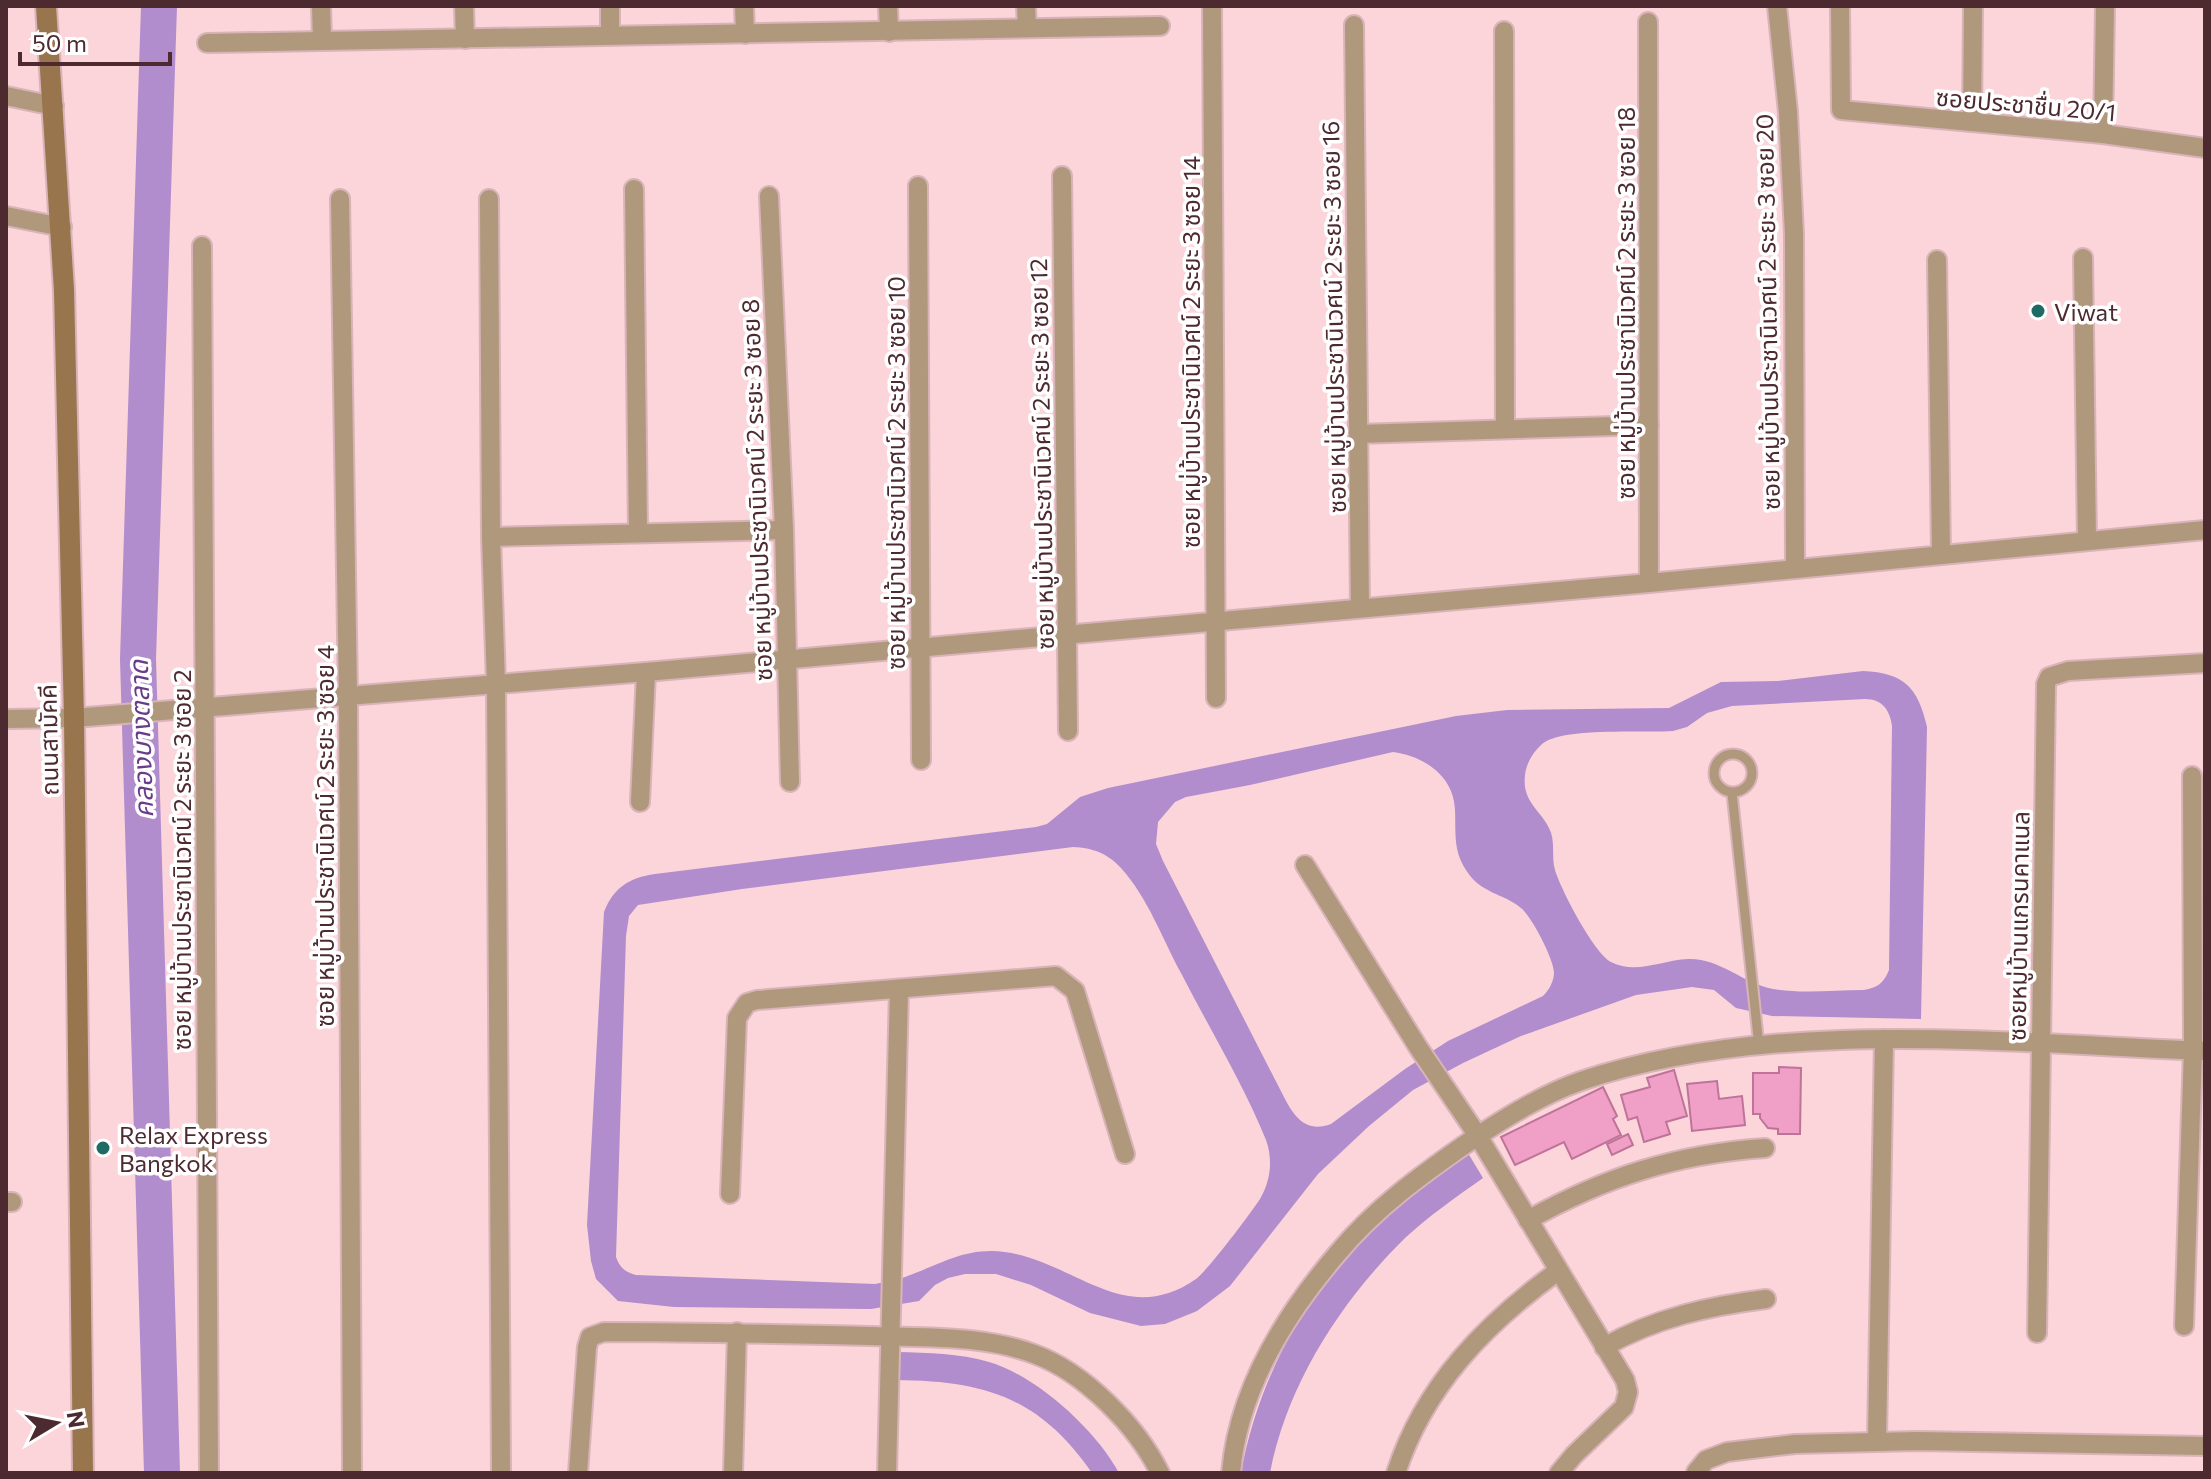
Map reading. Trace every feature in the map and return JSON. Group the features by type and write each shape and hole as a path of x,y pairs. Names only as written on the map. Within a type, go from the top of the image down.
{"main road":[{"name":"ถนนสามัคคี","path":"46,6 62,227 74,718 83,1473"}],"street":[{"path":"321,6 322,40"},
{"path":"464,6 465,39"},
{"path":"610,6 610,35"},
{"path":"744,6 745,34"},
{"path":"888,6 889,32"},
{"path":"1026,6 1027,28"},
{"name":"ซอย หมู่บ้านประชานิเวศน์ 2 ระยะ 3 ซอย 14","path":"1212,6 1216,698"},
{"name":"ซอย หมู่บ้านประชานิเวศน์ 2 ระยะ 3 ซอย 20","path":"1777,6 1788,112 1794,234 1795,569"},
{"name":"ซอยประชาชื่น 20/1","path":"1840,6 1841,110 2103,134 2205,148"},
{"path":"1972,122 1973,6"},
{"path":"2103,134 2105,6"},
{"name":"ซอย หมู่บ้านประชานิเวศน์ 2 ระยะ 3 ซอย 18","path":"1648,22 1649,583"},
{"name":"ซอย หมู่บ้านประชานิเวศน์ 2 ระยะ 3 ซอย 16","path":"1354,25 1360,608"},
{"path":"207,43 1160,26"},
{"path":"1504,31 1505,428"},
{"path":"6,96 54,106"},
{"name":"ซอย หมู่บ้านประชานิเวศน์ 2 ระยะ 3 ซอย 12","path":"1062,176 1068,731"},
{"name":"ซอย หมู่บ้านประชานิเวศน์ 2 ระยะ 3 ซอย 10","path":"918,186 921,760"},
{"path":"634,189 638,533"},
{"name":"ซอย หมู่บ้านประชานิเวศน์ 2 ระยะ 3 ซอย 8","path":"769,196 784,530 790,782"},
{"name":"ซอย หมู่บ้านประชานิเวศน์ 2 ระยะ 3 ซอย 4","path":"340,199 348,696 352,1473"},
{"path":"489,199 491,537 496,683 501,1473"},
{"path":"6,216 62,227"},
{"name":"ซอย หมู่บ้านประชานิเวศน์ 2 ระยะ 3 ซอย 2","path":"202,246 209,1473"},
{"path":"2083,258 2087,541"},
{"path":"1937,260 1941,555"},
{"path":"1358,434 1649,425"},
{"path":"491,537 784,530"},
{"path":"6,719 74,718 166,708 646,672 2205,530"},
{"name":"ซอยหมู่บ้านแกรนคาแนล","path":"2037,1333 2046,684 2049,677 2068,671 2205,663"},
{"path":"640,802 646,672"},
{"path":"2184,1326 2199,1050 2192,776"},
{"path":"1305,865 1418,1047 1478,1136 1625,1380 1628,1392 1624,1407 1559,1473"},
{"path":"730,1194 737,1018 740,1009 757,1000 1056,976 1075,991 1125,1154"},
{"path":"887,1473 899,990"},
{"path":"1877,1441 1884,1039"},
{"path":"1231,1473 1240,1421 1255,1382 1288,1316 1309,1287 1375,1212 1419,1176 1532,1102 1579,1082 1632,1066 1759,1046 1884,1039 2199,1050"},
{"path":"1528,1220 1598,1184 1672,1160 1765,1148"},
{"path":"1396,1473 1417,1420 1461,1356 1514,1303 1558,1271"},
{"path":"1604,1347 1631,1331 1662,1319 1711,1307 1766,1299"},
{"path":"578,1473 590,1337 604,1332 737,1332 959,1339 1005,1345 1036,1354 1058,1366 1105,1401 1144,1445 1160,1473"},
{"path":"733,1473 737,1332"},
{"path":"1696,1472 1706,1460 1752,1447 1877,1441 2205,1446"}],"lane":[{"path":"1734,754 1748,762 1752,778 1748,786 1732,793 1724,790 1714,777 1718,761 1734,754"},
{"path":"1732,793 1759,1046"}],"shaded area":[{"path":"1877,672 1899,679 1914,692 1919,702 1927,727 1921,1019 1772,1016 1736,1008 1714,990 1692,987 1636,995 1521,1036 1413,1090 1318,1174 1230,1286 1197,1311 1165,1324 1141,1326 1090,1313 1031,1285 996,1274 965,1274 948,1278 935,1285 919,1301 871,1309 674,1307 618,1301 596,1279 587,1225 604,912 618,890 630,881 655,874 1036,827 1047,824 1080,797 1108,788 1456,716 1507,710 1669,708 1721,682 1778,681","holes":["1865,699 1884,706 1892,726 1889,970 1882,982 1864,990 1806,992 1773,989 1700,960 1630,967 1620,966 1604,956 1587,934 1564,892 1554,865 1551,833 1525,787 1530,758 1542,744 1567,735 1585,733 1673,731 1687,727 1707,713 1732,706","1393,752 1426,763 1449,787 1455,810 1457,848 1466,870 1485,889 1521,908 1537,929 1553,968 1549,989 1543,996 1448,1041 1331,1124 1315,1127 1303,1122 1285,1099 1156,844 1158,822 1175,802 1186,797","1073,847 1105,855 1121,868 1147,905 1257,1119 1267,1143 1270,1161 1267,1182 1260,1199 1202,1274 1169,1293 1143,1297 1118,1294 1045,1263 991,1251 957,1257 902,1278 875,1284 636,1275 626,1271 616,1257 629,916 638,905"]},
{"path":"1468,1153 1483,1178 1405,1238 1359,1289 1303,1376 1278,1440 1270,1473 1241,1473 1259,1406 1287,1340 1305,1309 1348,1253 1383,1218"},
{"path":"897,1352 978,1359 1026,1379 1063,1407 1096,1439 1119,1473 1092,1473 1052,1427 1008,1398 957,1384 896,1380"}],"building":[{"path":"1779,1067 1801,1068 1800,1134 1778,1134 1778,1129 1768,1128 1760,1114 1753,1114 1753,1073 1779,1073"},
{"path":"1674,1070 1687,1116 1666,1122 1670,1134 1644,1142 1637,1117 1628,1120 1621,1095 1650,1087 1647,1078"},
{"path":"1717,1081 1719,1099 1742,1096 1745,1125 1692,1131 1687,1084"},
{"path":"1603,1087 1617,1116 1613,1119 1621,1135 1572,1159 1564,1142 1515,1165 1501,1137"},
{"path":"1628,1134 1633,1145 1612,1155 1607,1144"}],"waterway":[{"name":"คลองบางตลาด","path":"159,6 138,659 162,1473"}],"place":[{"name":"Viwat","path":"2038,311"},
{"name":"Relax Express Bangkok","path":"103,1148"}]}
